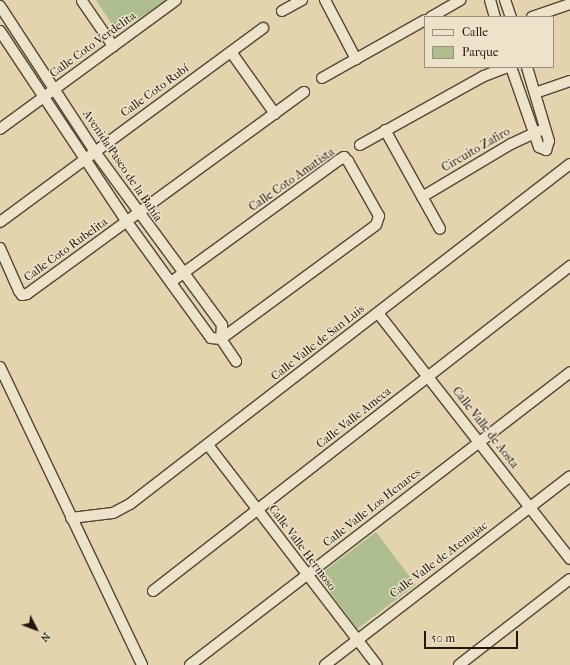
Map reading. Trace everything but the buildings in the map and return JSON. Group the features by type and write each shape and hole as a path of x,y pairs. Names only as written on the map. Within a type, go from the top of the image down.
{"street":[{"name":"Calle Coto Verdelita","path":"0,129 176,0"},
{"path":"282,11 302,0"},
{"path":"325,0 356,59"},
{"path":"433,16 461,0"},
{"path":"490,0 496,16"},
{"path":"505,0 511,16"},
{"path":"82,1 113,46"},
{"path":"535,16 570,4"},
{"name":"Avenida Paseo de la Bahía","path":"0,6 95,152 138,214 222,325 221,339 236,362"},
{"path":"322,78 424,21"},
{"path":"0,33 12,25"},
{"name":"Calle Coto Rubí","path":"84,160 263,28"},
{"name":"Avenida Paseo de la Bahía","path":"0,33 44,96 84,160 127,222 211,338 221,339"},
{"path":"231,52 275,114"},
{"path":"360,145 484,76 504,68"},
{"path":"511,68 534,133 545,147 545,129 527,68"},
{"path":"535,93 570,81"},
{"path":"127,222 304,92"},
{"name":"Circuito Zafiro","path":"422,197 511,144 545,129"},
{"path":"385,130 440,229"},
{"name":"Calle Coto Amatista","path":"171,282 339,160 344,158 348,161 379,216 376,225 221,339"},
{"path":"0,222 84,160"},
{"name":"Calle Valle de San Luis","path":"71,518 113,513 124,507 208,445 570,164"},
{"name":"Calle Coto Rubelita","path":"0,248 19,291 22,295 27,294 127,222"},
{"name":"Calle Valle Ameca","path":"153,591 570,266"},
{"name":"Calle Valle de Aosta","path":"378,313 570,559"},
{"path":"0,367 142,665"},
{"name":"Calle Valle Los Henares","path":"190,665 570,372"},
{"name":"Calle Valle Hermoso","path":"208,445 376,665"},
{"name":"Calle Valle de Atemajac","path":"325,665 570,476"},
{"path":"459,665 570,580"}],"green space":[{"path":"96,0 166,0 167,2 116,31"},
{"path":"376,532 416,585 357,629 318,576"}]}
